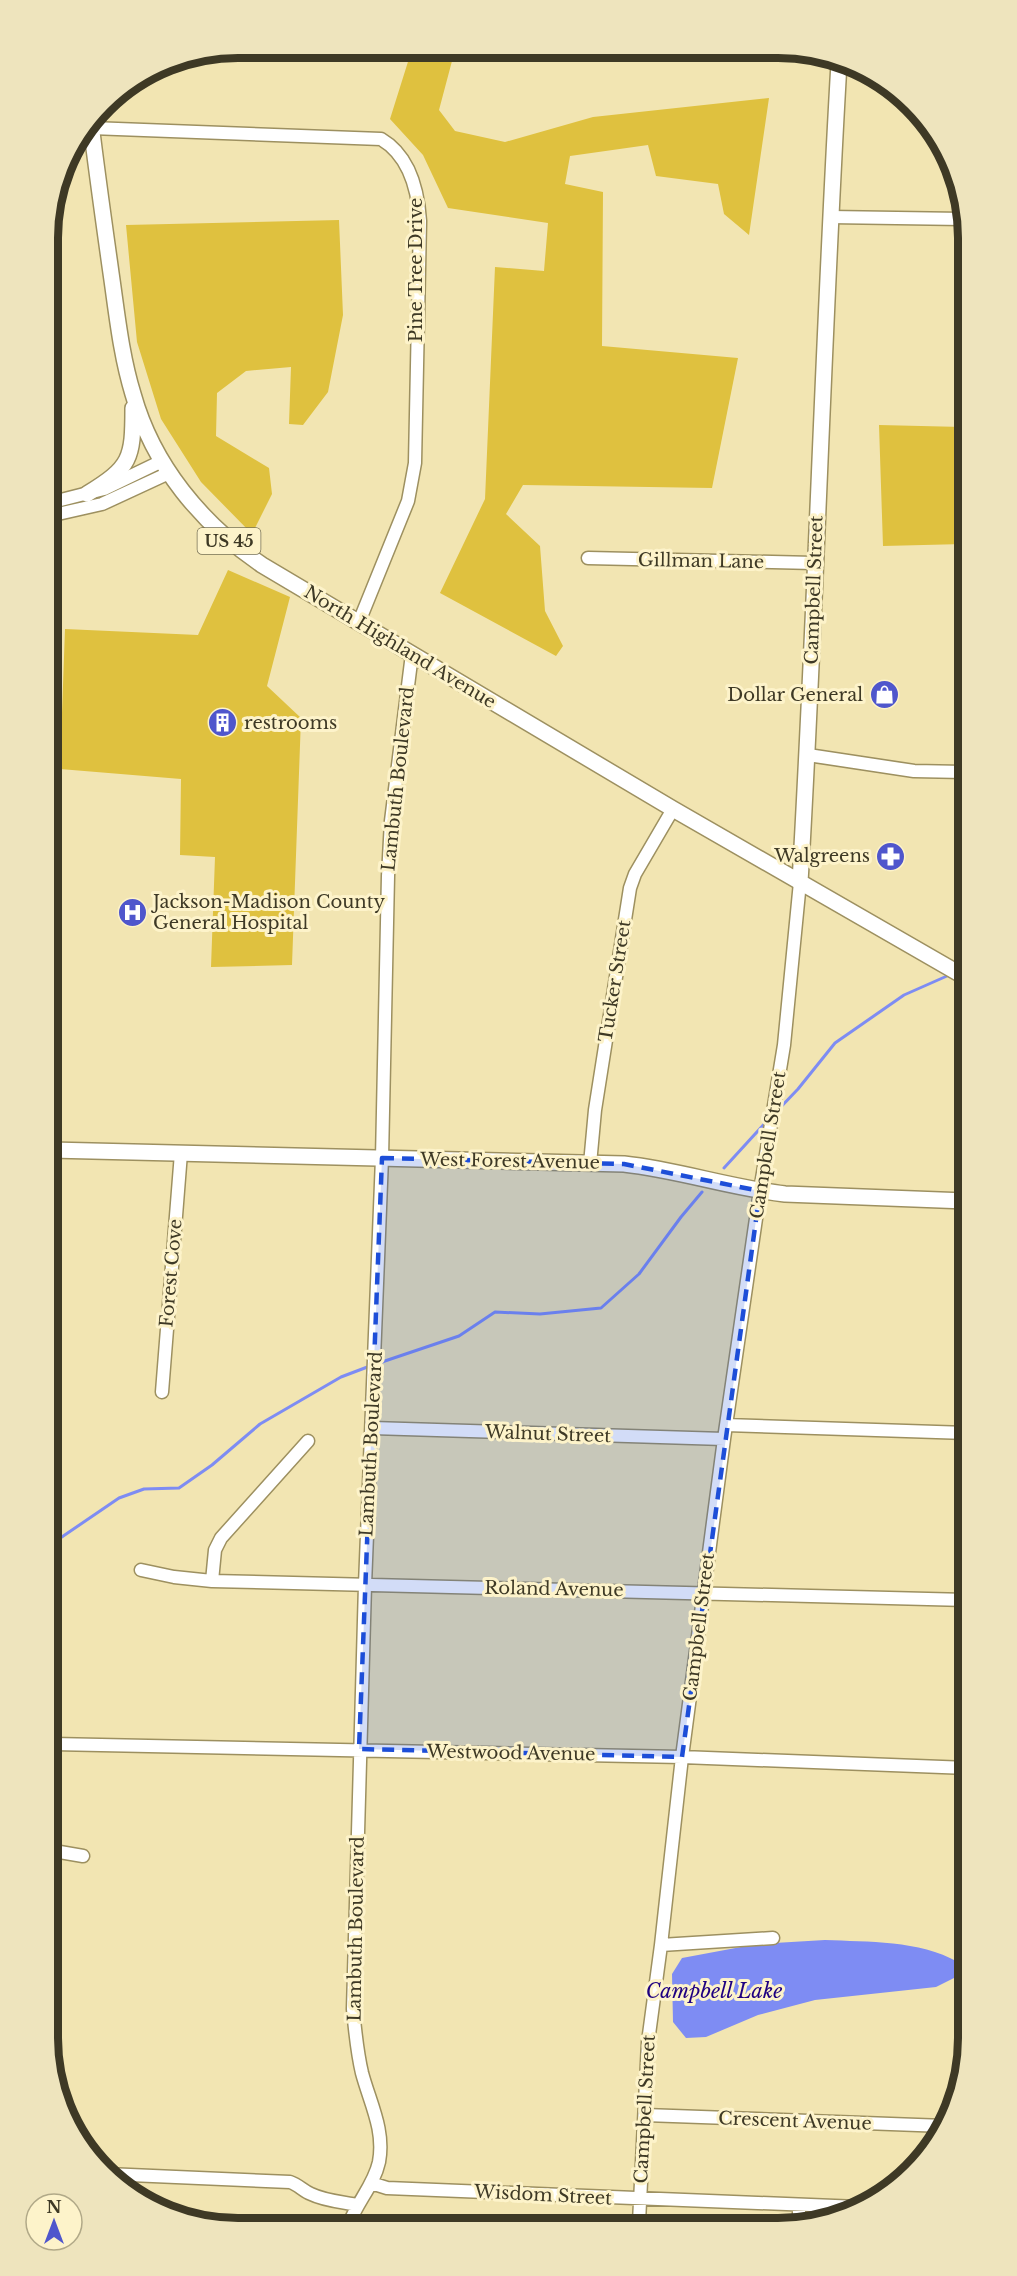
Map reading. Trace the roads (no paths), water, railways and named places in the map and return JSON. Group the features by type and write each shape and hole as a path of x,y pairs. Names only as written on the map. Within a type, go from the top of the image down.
{"main road":[{"name":"Campbell Street","path":"800,882 808,755 814,563 839,69"},
{"name":"North Highland Avenue","path":"92,134 118,331 133,396 143,424 166,467 203,516 238,549 262,565 673,809 958,968"},
{"path":"87,494 111,479 125,465 131,454 133,396"},
{"name":"West Forest Avenue","path":"58,1150 624,1164 652,1167 760,1191 785,1194 958,1201"}],"street":[{"name":"Pine Tree Drive","path":"98,126 381,140 393,146 409,171 418,198 420,221 415,464 408,501 359,622"},
{"path":"830,217 957,219"},
{"path":"59,501 104,489 166,467"},
{"path":"59,514 102,504 166,467"},
{"name":"Gillman Lane","path":"588,558 814,563"},
{"name":"Lambuth Boulevard","path":"352,2218 372,2183 379,2161 380,2144 377,2116 357,2047 353,2009 359,1749 382,1158 389,854 412,654"},
{"path":"808,755 915,771 958,772"},
{"name":"Tucker Street","path":"590,1164 595,1110 630,888 635,874 673,809"},
{"name":"Campbell Street","path":"639,2218 648,2042 682,1757 726,1425 785,1036 800,882"},
{"name":"Forest Cove","path":"162,1392 181,1153"},
{"path":"726,1425 958,1433"},
{"name":"Walnut Street","path":"372,1428 724,1439"},
{"path":"212,1581 214,1550 221,1538 308,1441"},
{"name":"Roland Avenue","path":"141,1570 174,1577 212,1581 958,1600"},
{"name":"Westwood Avenue","path":"58,1744 682,1757 958,1768"},
{"path":"58,1852 83,1856"},
{"path":"661,1945 774,1938"},
{"name":"Crescent Avenue","path":"645,2115 935,2126"},
{"path":"123,2175 290,2182 322,2199 358,2205"},
{"name":"Wisdom Street","path":"372,2183 387,2188 840,2206"},
{"path":"799,2205 799,2216"}],"water":[{"name":"Campbell Lake","path":"825,1940 893,1943 927,1950 958,1962 956,1977 936,1987 815,2000 758,2015 706,2037 686,2038 673,2022 672,1974 682,1958 757,1944"}],"waterway":[{"path":"777,1111 835,1043 904,995 947,976"},
{"path":"724,1168 766,1122"},
{"path":"376,1364 459,1336 495,1312 540,1314 601,1308 639,1274 702,1192"},
{"path":"58,1539 119,1498 144,1489 179,1488 212,1465 260,1424 341,1377 370,1366"}],"place":[{"name":"Dollar General","path":"884,695"},
{"name":"restrooms","path":"223,723"},
{"name":"Walgreens","path":"891,856"},
{"name":"Jackson-Madison County General Hospital","path":"132,912"}]}
